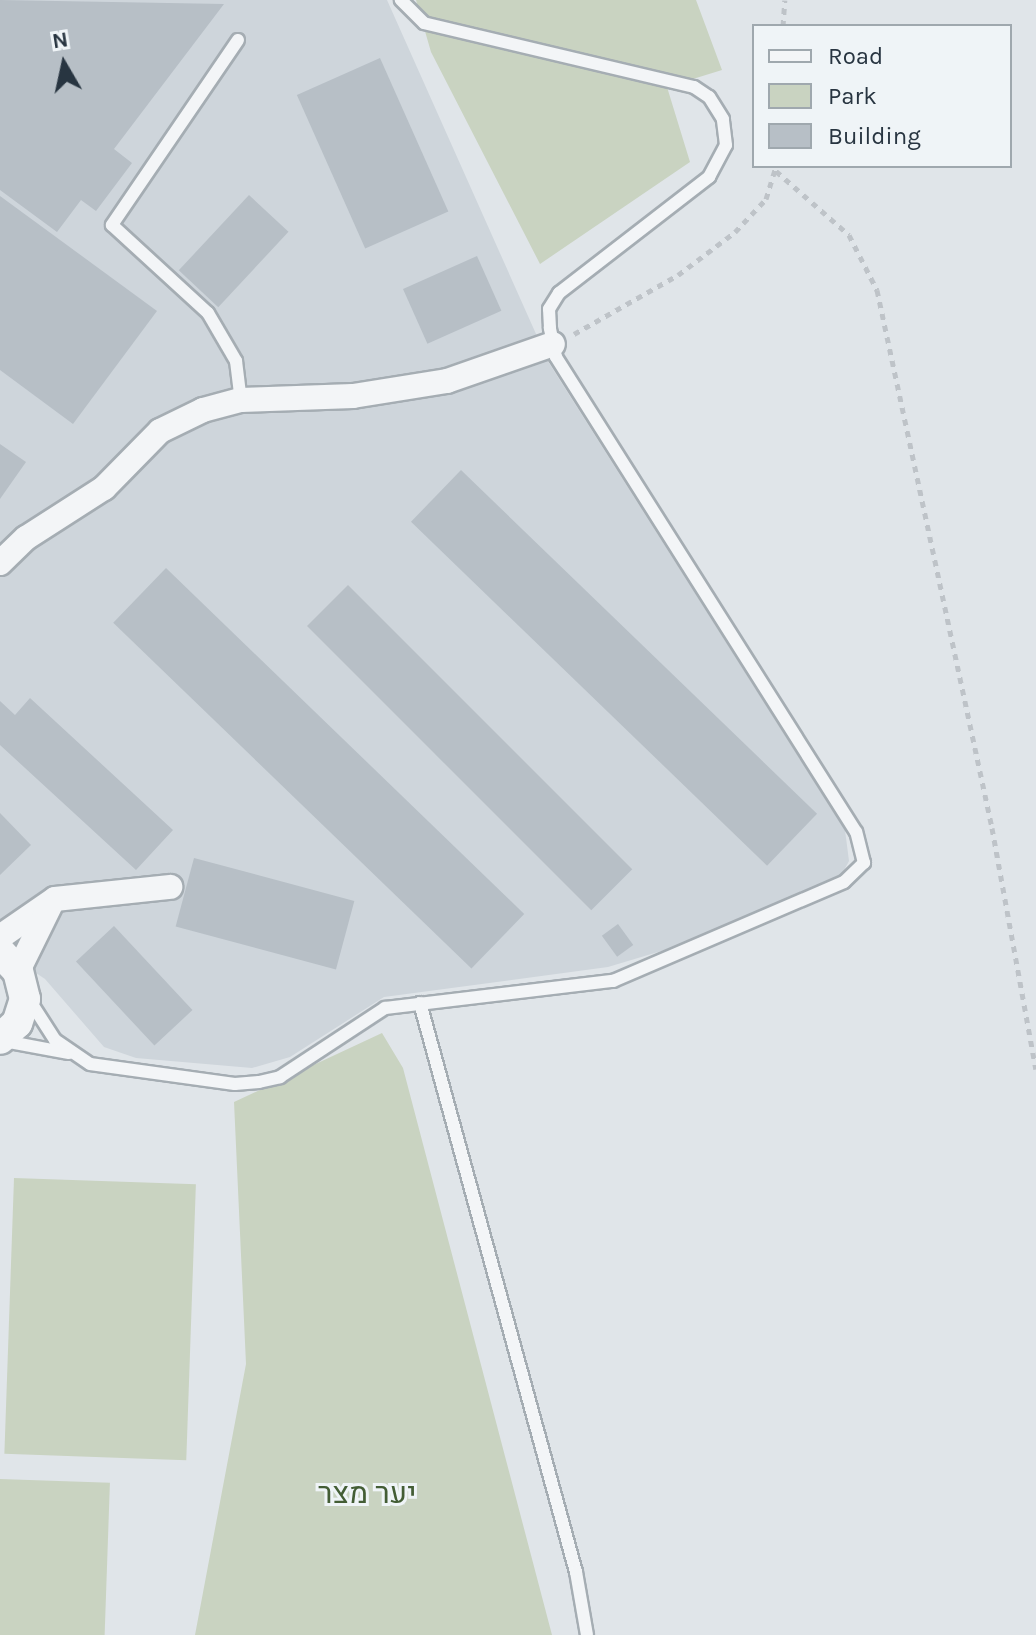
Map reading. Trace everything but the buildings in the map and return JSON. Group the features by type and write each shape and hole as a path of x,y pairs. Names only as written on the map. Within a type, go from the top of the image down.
{"street":[{"path":"0,563 26,538 104,488 160,431 203,410 241,400 353,396 447,381 553,344"},
{"path":"0,937 55,899 170,887"},
{"path":"0,1040 22,1012 14,970 55,899"}],"lane":[{"path":"0,1040 72,1054 105,1068 235,1084 259,1082 280,1077 385,1008 613,981 844,882 864,863 856,832 556,357 553,344 549,309 559,293 709,177 726,145 723,119 709,97 694,87 424,23 401,0"},
{"path":"238,40 112,225 208,313 236,361 241,400"},
{"path":"14,970 44,1027 72,1054"},
{"path":"420,1003 576,1572 587,1635"}],"path":[{"path":"783,24 785,0"},
{"path":"553,344 615,316 735,232 766,199 776,169 849,235 877,290 992,828 1036,1069"}],"shaded area":[{"path":"0,0 387,0 549,363 845,830 849,861 842,874 688,943 608,967 384,997 290,1057 252,1068 136,1058 104,1047 45,979 0,949"}],"green space":[{"path":"416,0 696,0 722,70 667,87 690,162 540,264 431,52"},
{"name":"יער מצר","path":"382,1033 403,1068 552,1635 195,1635 246,1364 234,1102"},
{"path":"14,1178 196,1184 186,1460 4,1454"},
{"path":"0,1479 110,1483 105,1635 0,1635"}]}
